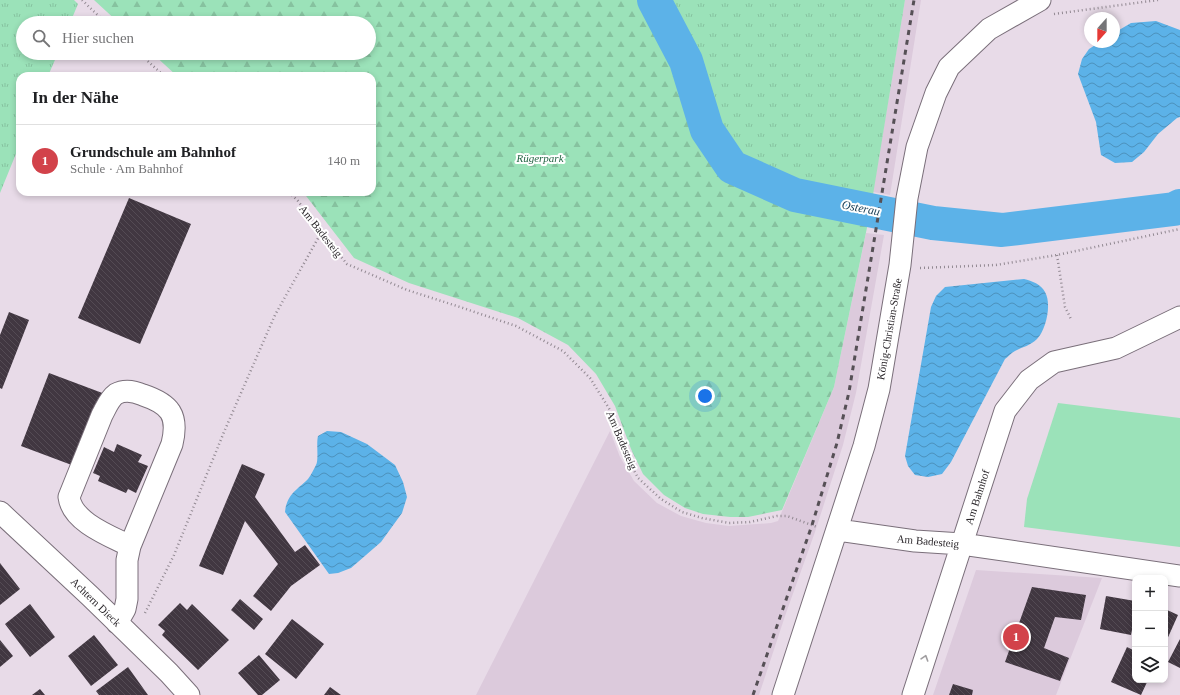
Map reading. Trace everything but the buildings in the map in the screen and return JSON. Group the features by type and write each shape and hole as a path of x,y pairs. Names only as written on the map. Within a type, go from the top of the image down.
{"street":[{"name":"König-Christian-Straße","path":"783,695 838,530 864,446 879,390 900,265 907,198 917,147 936,93 949,67 989,29 1042,5"},
{"name":"Am Bahnhof","path":"913,695 1005,411 1029,380 1054,362 1116,348 1180,317"},
{"path":"117,623 125,609 127,599 127,560 130,546 172,444 175,430 173,419 168,409 161,402 134,391 125,391 116,395 109,402 99,422 69,497 70,504 74,511 82,519 105,534 130,546"},
{"name":"Achtern Dieck","path":"0,512 133,638 189,695"},
{"name":"Am Badesteig","path":"838,530 916,541 962,544 1180,576"}],"path":[{"path":"82,0 99,16"},
{"path":"1042,5 1158,0"},
{"path":"147,60 160,72"},
{"name":"Am Badesteig","path":"293,196 347,264 407,290 460,306 516,326 563,351 590,378 610,410 626,455 638,478 661,499 682,512 702,518 729,523 750,522 777,516 787,516 821,528 838,530"},
{"path":"900,265 915,268 996,265 1057,255 1180,229"},
{"path":"133,638 174,555 274,315 322,233"},
{"path":"1057,255 1065,307 1070,319"}],"shaded area":[{"path":"905,0 921,0 890,195 873,192"},
{"path":"866,233 884,235 856,393 843,445 759,695 476,695 610,431 620,457 634,481 657,503 681,516 706,523 729,526 771,523 778,521 834,387"},
{"path":"976,570 1102,578 1056,695 933,695"}],"green space":[{"path":"0,0 74,0 78,4 73,16 16,16 16,60 55,60 50,72 16,72 16,154 0,193"},
{"name":"Rügerpark","path":"94,0 644,0 678,64 699,134 727,173 794,203 869,218 834,387 782,510 748,517 730,517 703,514 685,508 664,495 643,474 631,449 615,406 596,374 568,345 518,318 409,283 354,258 306,196 376,196 376,72 173,72 160,60 376,60 376,16 111,16"},
{"path":"662,0 905,0 872,201 801,186 741,160 718,127 693,56"},
{"path":"1058,403 1180,418 1180,547 1024,527 1027,499"}],"water":[{"path":"1156,21 1180,30 1180,117 1158,134 1144,152 1132,162 1115,163 1101,155 1096,122 1078,74 1082,59 1091,48 1120,48 1120,29 1131,23"},
{"path":"1024,279 1039,285 1047,297 1048,310 1043,330 1037,339 1032,343 1014,352 1005,359 951,462 942,474 928,477 915,475 908,466 905,456 931,307 936,296 945,287"},
{"path":"327,431 341,432 367,444 395,465 403,482 407,497 402,513 381,542 351,568 338,573 329,574 285,512 290,497 308,479 317,462 318,436"}],"waterway":[{"name":"Osterau","path":"654,0 686,61 707,130 732,167 795,195 933,223 1002,230 1174,209 1180,206"}],"railway":[{"path":"753,695 812,525 837,443 849,392 914,0"}],"place":[{"name":"Grundschule am Bahnhof","path":"1016,637"}]}
